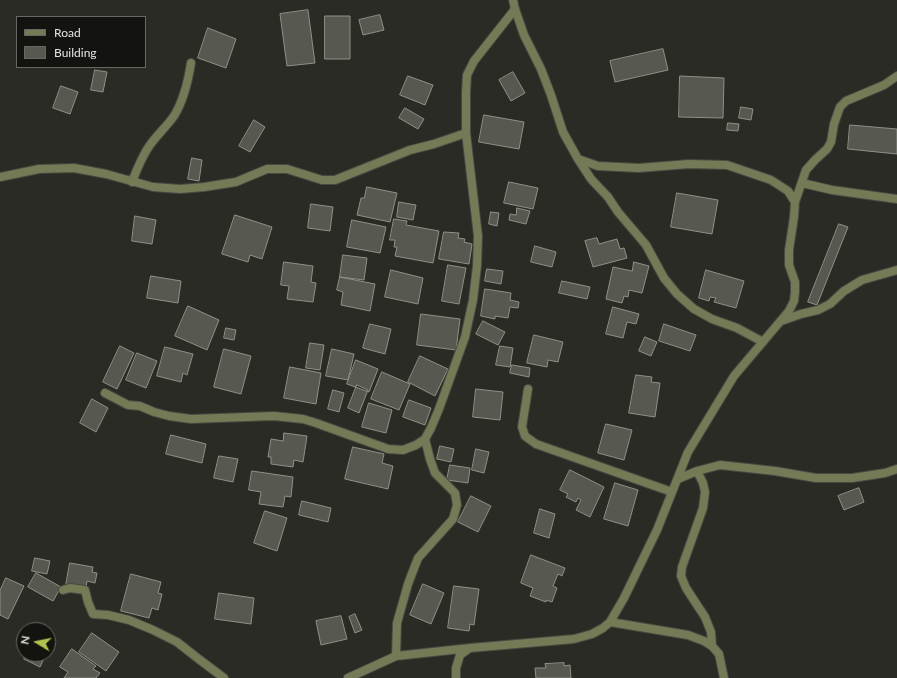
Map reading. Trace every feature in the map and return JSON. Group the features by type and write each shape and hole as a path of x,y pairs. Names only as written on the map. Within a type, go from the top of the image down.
{"street":[{"path":"513,0 524,35 551,95 563,132 591,179 608,197 618,212 646,245 664,278 677,294 694,309 712,319 737,328 763,342"},
{"path":"105,393 128,405 140,406 169,416 191,419 274,416 302,419 388,449 403,450 416,446 424,439 431,428 439,409 465,337 473,300 477,266 478,236 466,133 466,92 468,75 474,61 515,9"},
{"path":"132,182 140,161 149,146 173,116 182,100 187,87 191,63"},
{"path":"348,678 396,656 574,639 592,634 610,622 624,598 657,530 688,452 734,376 792,306 794,301 795,282 789,265 789,250 795,202 806,170 827,150 831,142 834,124 840,107 846,101 884,85 897,76"},
{"path":"0,177 39,169 74,168 106,174 153,187 180,189 236,182 267,169 287,169 322,180 335,180 410,150 434,144 466,133"},
{"path":"578,159 598,166 639,168 689,164 727,165 771,180 788,191 795,202"},
{"path":"802,183 832,190 897,199"},
{"path":"781,321 818,310 830,304 844,291 862,280 897,270"},
{"path":"528,389 522,427 525,436 536,444 672,492"},
{"path":"396,656 398,623 410,578 418,558 453,519 456,505 454,493 435,473 424,439"},
{"path":"678,479 697,471 720,465 775,471 816,478 852,478 885,473 897,469"},
{"path":"697,471 703,483 705,492 703,508 680,576 705,618 711,632 712,646"},
{"path":"63,590 70,588 85,590 88,602 94,614 108,615 129,620 153,630 177,642 224,678"},
{"path":"610,622 688,635 704,641 712,646 719,654 724,678"},
{"path":"456,678 456,668 460,655 470,648"}],"building":[{"path":"308,10 315,63 287,66 280,14"},
{"path":"380,15 384,30 363,35 359,20"},
{"path":"325,16 350,16 350,59 325,59"},
{"path":"208,28 236,39 226,68 198,58"},
{"path":"663,49 668,70 615,82 610,61"},
{"path":"95,70 107,72 103,92 91,90"},
{"path":"513,72 525,93 511,101 499,80"},
{"path":"408,76 433,85 425,105 400,95"},
{"path":"680,76 724,78 723,118 679,117"},
{"path":"61,86 78,92 70,114 53,108"},
{"path":"741,107 753,109 751,120 739,118"},
{"path":"405,108 424,119 418,129 399,118"},
{"path":"484,115 524,122 519,149 479,142"},
{"path":"254,120 265,127 250,152 239,146"},
{"path":"728,123 739,124 738,131 727,130"},
{"path":"850,125 897,129 897,154 848,149"},
{"path":"192,158 202,160 199,181 188,179"},
{"path":"509,182 538,188 533,209 504,203"},
{"path":"367,187 397,193 390,222 357,215 361,198 364,198"},
{"path":"677,193 718,200 712,234 671,227"},
{"path":"399,202 416,205 413,220 397,217"},
{"path":"311,204 333,207 330,231 308,228"},
{"path":"517,208 530,211 526,224 509,220 510,214 516,215"},
{"path":"491,212 499,213 497,226 489,224"},
{"path":"235,215 272,227 262,259 250,255 248,262 222,254"},
{"path":"135,216 156,220 152,244 132,241"},
{"path":"394,219 407,221 406,225 439,231 433,263 395,256 397,247 394,247 395,240 390,240"},
{"path":"352,220 386,227 380,253 347,247"},
{"path":"839,224 848,227 817,305 808,302"},
{"path":"444,232 459,233 458,238 465,239 464,242 472,244 469,264 439,259"},
{"path":"597,238 599,244 617,239 620,249 624,248 627,258 593,267 585,241"},
{"path":"535,246 556,252 552,267 531,262"},
{"path":"343,255 367,258 364,280 340,277"},
{"path":"284,262 313,266 311,282 316,283 313,302 287,299 289,286 281,285"},
{"path":"634,262 649,266 642,293 629,290 628,297 624,296 622,303 606,299 613,267 632,271"},
{"path":"448,265 466,268 459,304 442,301"},
{"path":"487,269 503,271 501,284 485,281"},
{"path":"391,270 423,278 418,304 385,297"},
{"path":"706,270 744,281 736,308 714,302 716,298 710,297 709,301 699,298"},
{"path":"151,276 181,281 178,303 147,298"},
{"path":"340,277 375,284 370,311 341,305 343,292 337,290"},
{"path":"562,281 590,287 587,299 559,293"},
{"path":"485,289 511,293 510,300 519,302 518,308 510,307 508,318 495,316 495,319 481,316"},
{"path":"188,306 219,320 207,350 175,336"},
{"path":"613,307 639,314 636,324 627,322 623,338 606,334"},
{"path":"421,314 460,319 456,350 417,345"},
{"path":"483,321 505,332 498,345 476,334"},
{"path":"370,324 391,329 385,354 363,348"},
{"path":"664,324 696,335 690,351 659,341"},
{"path":"226,328 236,330 234,340 224,338"},
{"path":"534,335 563,342 558,362 548,360 547,367 527,363"},
{"path":"645,337 657,342 651,356 639,351"},
{"path":"310,343 324,345 320,370 306,368"},
{"path":"120,346 134,353 117,389 103,382"},
{"path":"500,346 513,348 510,367 496,365"},
{"path":"165,347 193,354 187,375 183,373 181,382 157,376"},
{"path":"224,349 251,356 241,394 214,387"},
{"path":"332,349 354,354 348,380 326,376"},
{"path":"137,353 157,361 146,388 126,380"},
{"path":"420,356 448,369 435,396 408,382"},
{"path":"356,360 378,369 369,392 347,384"},
{"path":"512,365 530,368 529,377 510,373"},
{"path":"290,367 321,373 316,404 284,398"},
{"path":"382,372 410,384 399,410 371,399"},
{"path":"636,375 652,377 651,382 660,383 655,417 629,413"},
{"path":"357,385 368,390 359,413 348,408"},
{"path":"476,389 503,392 500,420 473,417"},
{"path":"333,390 344,393 339,412 328,409"},
{"path":"92,399 108,408 96,432 80,423"},
{"path":"409,400 431,408 425,425 403,417"},
{"path":"369,403 392,410 386,433 362,427"},
{"path":"606,424 632,430 624,460 598,453"},
{"path":"284,433 307,436 303,462 294,460 293,467 271,464 271,457 268,457 271,439 283,441"},
{"path":"171,435 206,444 202,463 166,454"},
{"path":"440,446 454,449 451,462 437,459"},
{"path":"353,447 384,454 382,463 393,466 388,489 345,479"},
{"path":"476,449 489,452 484,473 472,470"},
{"path":"219,456 238,459 233,482 214,478"},
{"path":"450,465 470,468 468,483 447,480"},
{"path":"570,470 604,487 590,517 576,510 581,500 578,498 576,502 566,497 568,494 560,490"},
{"path":"252,471 293,477 291,497 285,496 283,507 259,504 261,492 249,490"},
{"path":"615,483 638,490 628,526 604,519"},
{"path":"859,488 864,502 844,510 838,496"},
{"path":"471,496 491,506 478,532 458,522"},
{"path":"302,501 331,508 328,522 299,515"},
{"path":"540,509 555,514 549,538 534,533"},
{"path":"265,511 287,518 277,551 254,543"},
{"path":"531,555 565,568 562,576 558,574 553,586 557,588 552,602 546,600 546,602 530,596 533,588 521,583"},
{"path":"35,558 50,561 47,574 32,571"},
{"path":"70,563 93,567 92,572 97,573 95,583 87,581 86,588 66,585"},
{"path":"36,573 61,587 53,601 28,587"},
{"path":"131,574 161,582 158,593 162,594 158,610 152,608 149,618 121,611"},
{"path":"6,578 24,586 8,619 0,615 0,591"},
{"path":"423,584 444,593 431,624 410,615"},
{"path":"454,586 479,589 474,625 470,624 469,631 448,628"},
{"path":"219,593 254,598 251,624 215,619"},
{"path":"355,614 362,630 355,633 349,617"},
{"path":"341,616 347,639 321,645 316,621"},
{"path":"92,633 119,652 106,671 79,652"},
{"path":"72,649 96,666 93,669 100,673 96,678 64,678 68,672 60,667"},
{"path":"30,662 42,662 40,667"},
{"path":"564,663 564,666 570,665 571,678 536,678 535,668 546,668 545,664"}]}
